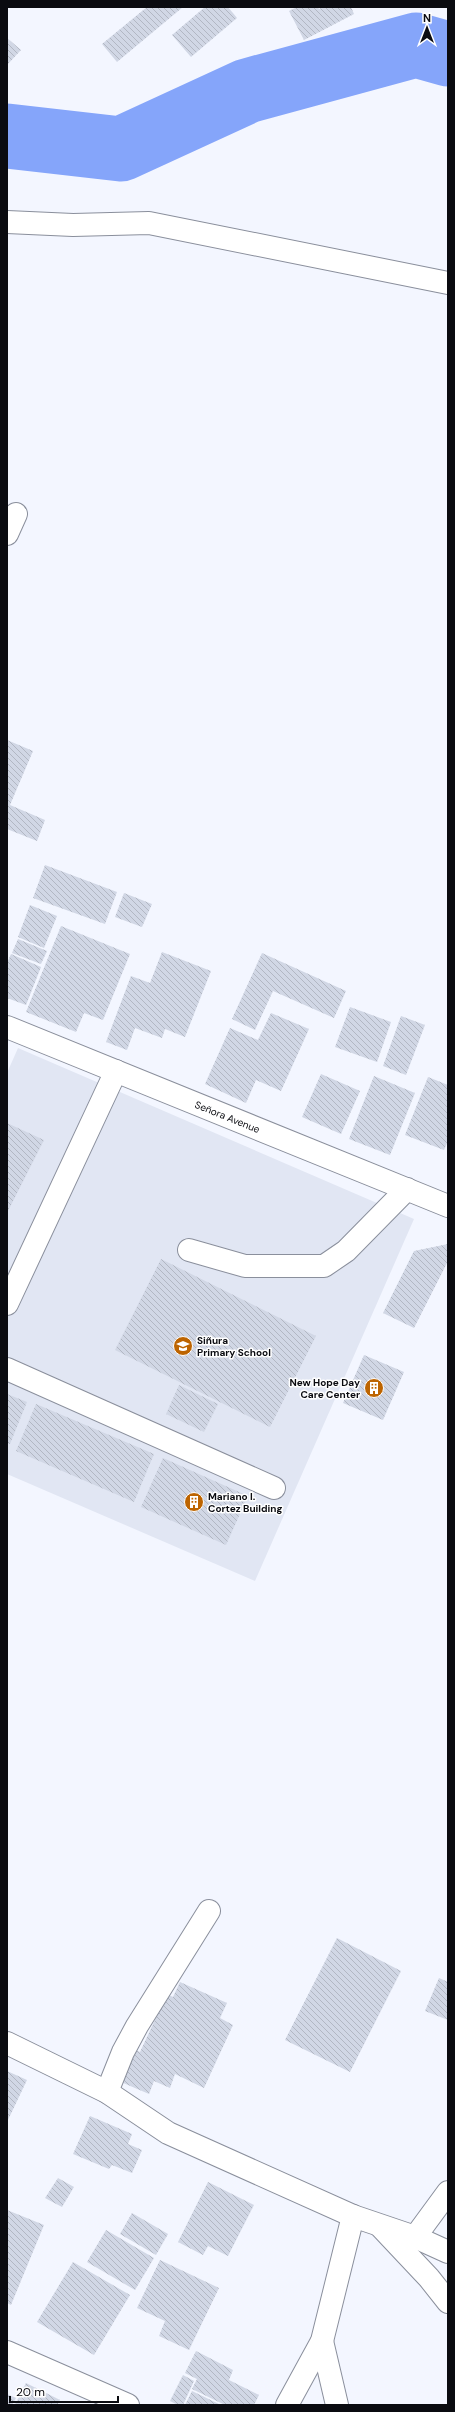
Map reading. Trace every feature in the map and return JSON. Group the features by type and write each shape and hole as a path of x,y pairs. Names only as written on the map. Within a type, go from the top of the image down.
{"street":[{"path":"7,222 73,225 149,223 448,283"},
{"path":"7,534 16,514"},
{"name":"Señora Avenue","path":"7,1027 448,1206"},
{"path":"7,1304 116,1071"},
{"path":"189,1250 246,1266 324,1266 346,1251 407,1189"},
{"path":"7,1369 274,1488"},
{"path":"107,2092 123,2052 137,2026 209,1912"},
{"path":"7,2043 107,2092 168,2133 353,2216 415,2237 448,2252"},
{"path":"415,2237 448,2192"},
{"path":"287,2405 322,2341 353,2216"},
{"path":"379,2225 429,2278 448,2302"},
{"path":"322,2341 337,2405"},
{"path":"7,2352 128,2405"}],"shaded area":[{"name":"Siñura Primary School","path":"18,1048 414,1219 255,1581 7,1474 7,1073"}],"building":[{"path":"147,7 183,7 117,62 102,44"},
{"path":"205,7 228,7 237,18 191,57 172,35"},
{"path":"297,7 318,7 319,9 323,7 351,7 354,14 304,40 289,11"},
{"path":"7,38 21,50 7,65"},
{"path":"7,740 33,751 10,805 45,820 37,841 7,829"},
{"path":"45,865 117,892 105,924 33,898"},
{"path":"124,893 152,904 142,927 115,917"},
{"path":"30,905 57,916 44,948 18,937"},
{"path":"61,926 130,954 103,1020 84,1013 76,1032 26,1012"},
{"path":"18,939 47,951 41,964 12,953"},
{"path":"162,952 211,971 185,1037 165,1029 162,1038 135,1028 127,1050 106,1042 131,976 150,983"},
{"path":"262,953 346,991 334,1018 273,991 255,1030 232,1019"},
{"path":"11,954 41,967 26,1005 7,998 7,963"},
{"path":"350,1007 391,1022 377,1062 335,1047"},
{"path":"271,1013 309,1029 281,1091 256,1080 246,1103 205,1084 230,1028 258,1040"},
{"path":"401,1016 425,1025 406,1075 383,1066"},
{"path":"321,1074 360,1091 341,1134 302,1117"},
{"path":"374,1076 415,1093 390,1155 349,1139"},
{"path":"428,1077 448,1085 448,1141 444,1150 405,1135"},
{"path":"7,1123 44,1140 7,1213"},
{"path":"448,1244 448,1261 414,1328 383,1313 414,1251"},
{"path":"161,1259 316,1336 270,1427 115,1350"},
{"name":"New Hope Day Care Center","path":"364,1355 404,1372 383,1420 343,1403"},
{"path":"179,1385 218,1404 204,1432 166,1414"},
{"path":"7,1394 27,1402 10,1444 7,1443"},
{"path":"36,1404 154,1454 134,1502 16,1451"},
{"name":"Mariano I. Cortez Building","path":"163,1458 248,1496 226,1545 141,1507"},
{"path":"337,1938 401,1971 350,2072 285,2040"},
{"path":"439,1978 448,1982 448,2020 425,2011"},
{"path":"180,1982 227,2003 220,2018 233,2025 204,2088 175,2074 170,2088 154,2081 149,2094 121,2082 136,2050 140,2052 167,1994 173,1997"},
{"path":"7,2071 27,2080 7,2122"},
{"path":"90,2116 132,2134 128,2144 142,2150 132,2173 112,2165 109,2169 73,2154"},
{"path":"58,2178 74,2187 62,2207 45,2198"},
{"path":"208,2182 254,2205 228,2256 208,2246 203,2255 178,2242"},
{"path":"7,2210 44,2225 11,2305 7,2303"},
{"path":"132,2213 168,2234 156,2255 120,2234"},
{"path":"106,2230 154,2258 135,2290 87,2262"},
{"path":"160,2260 219,2288 189,2350 159,2336 165,2321 137,2308"},
{"path":"73,2262 130,2295 94,2355 37,2322"},
{"path":"196,2351 233,2370 229,2380 259,2395 254,2405 225,2405 192,2389 197,2379 185,2373"},
{"path":"183,2375 194,2381 183,2405 178,2405 170,2401"},
{"path":"26,2383 60,2400 57,2405 15,2405"},
{"path":"192,2391 221,2405 185,2405"},
{"path":"7,2394 16,2398 12,2405 7,2405"}],"waterway":[{"path":"7,136 121,149 247,91 416,45 448,54"}],"place":[{"name":"Siñura Primary School","path":"183,1346"},
{"name":"New Hope Day Care Center","path":"374,1388"},
{"name":"Mariano I. Cortez Building","path":"194,1502"}]}
